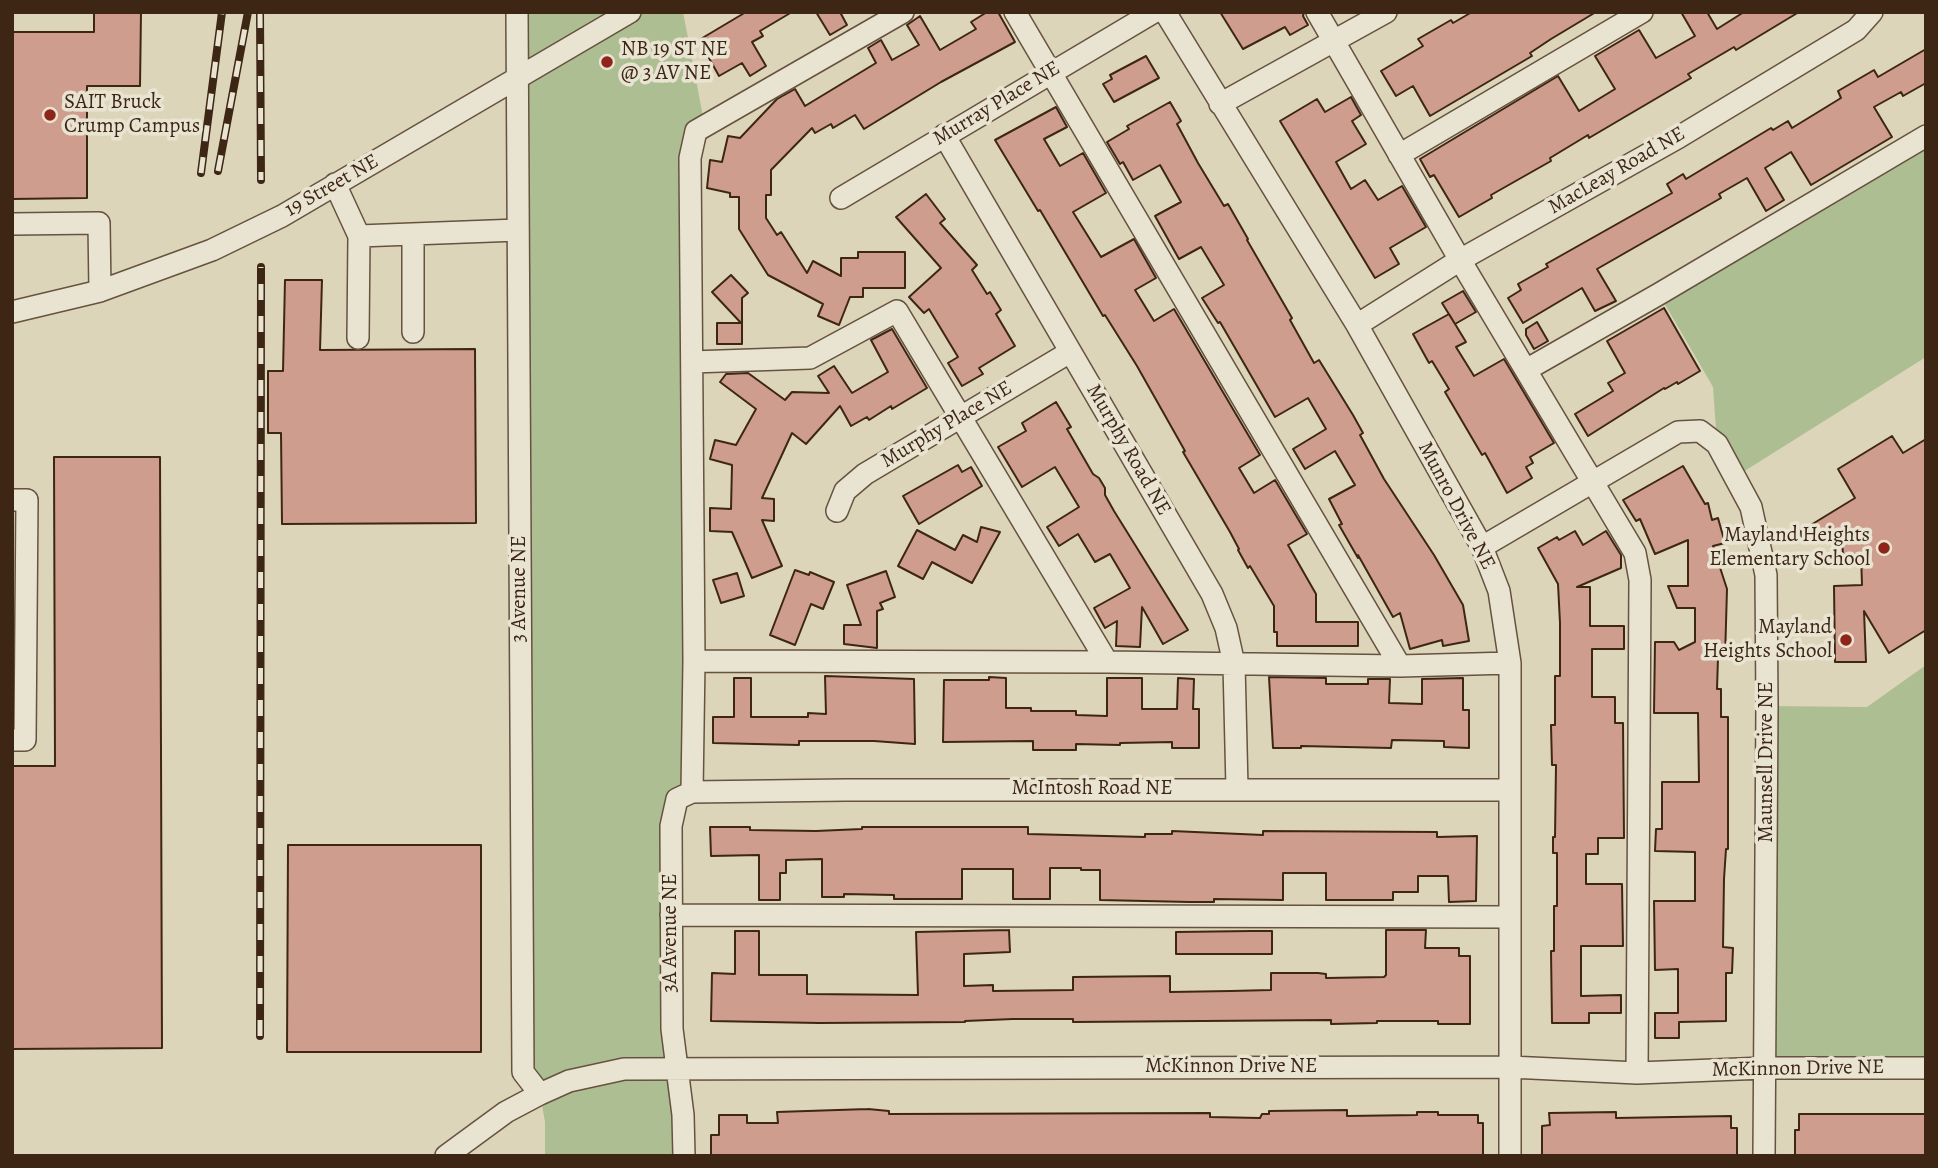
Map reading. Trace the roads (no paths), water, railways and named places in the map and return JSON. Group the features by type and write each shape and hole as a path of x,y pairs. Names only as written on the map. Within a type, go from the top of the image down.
{"street":[{"name":"3 Avenue NE","path":"517,12 523,1072 540,1094"},
{"name":"19 Street NE","path":"12,312 100,291 212,250 282,216 630,12"},
{"name":"3A Avenue NE","path":"684,1156 683,1115 672,1030 671,826 684,795 694,661 690,158 696,131 903,12"},
{"path":"1015,12 1400,666"},
{"name":"Murray Place NE","path":"841,198 1154,12"},
{"name":"Munro Drive NE","path":"1165,12 1357,325 1482,547 1499,591 1510,663 1510,1156"},
{"path":"1317,12 1460,260 1635,553 1640,580 1637,1073"},
{"path":"1220,104 1385,12"},
{"path":"1399,155 1642,12"},
{"name":"MacLeay Road NE","path":"1357,325 1460,260 1679,137 1856,30 1872,12"},
{"name":"Murphy Road NE","path":"944,135 1212,594 1226,628 1234,664 1237,788"},
{"path":"1526,370 1926,136"},
{"path":"335,184 359,236 358,338"},
{"path":"12,224 99,223 100,291"},
{"path":"359,236 518,230"},
{"path":"413,234 413,332"},
{"path":"692,362 810,358 897,311 1107,662"},
{"name":"Murphy Place NE","path":"837,511 845,491 865,474 1070,352"},
{"name":"Maunsell Drive NE","path":"1482,547 1678,432 1700,431 1717,444 1751,506 1766,575 1763,1156"},
{"path":"12,500 27,500 25,740 12,740"},
{"path":"694,661 1400,666 1510,663"},
{"name":"McIntosh Road NE","path":"684,795 1237,788 1509,790"},
{"path":"671,915 1510,917"},
{"name":"McKinnon Drive NE","path":"446,1156 506,1112 540,1094 569,1081 624,1069 1510,1067 1637,1073 1765,1068 1926,1068"}],"railway":[{"path":"201,173 222,12"},
{"path":"218,171 248,12"},
{"path":"260,12 261,180"},
{"path":"260,1036 261,267"}],"place":[{"name":"NB 19 ST NE @ 3 AV NE","path":"607,62"},
{"name":"SAIT Bruck Crump Campus","path":"50,115"},
{"name":"Mayland Heights Elementary School","path":"1884,548"},
{"name":"Mayland Heights School","path":"1846,640"}]}
